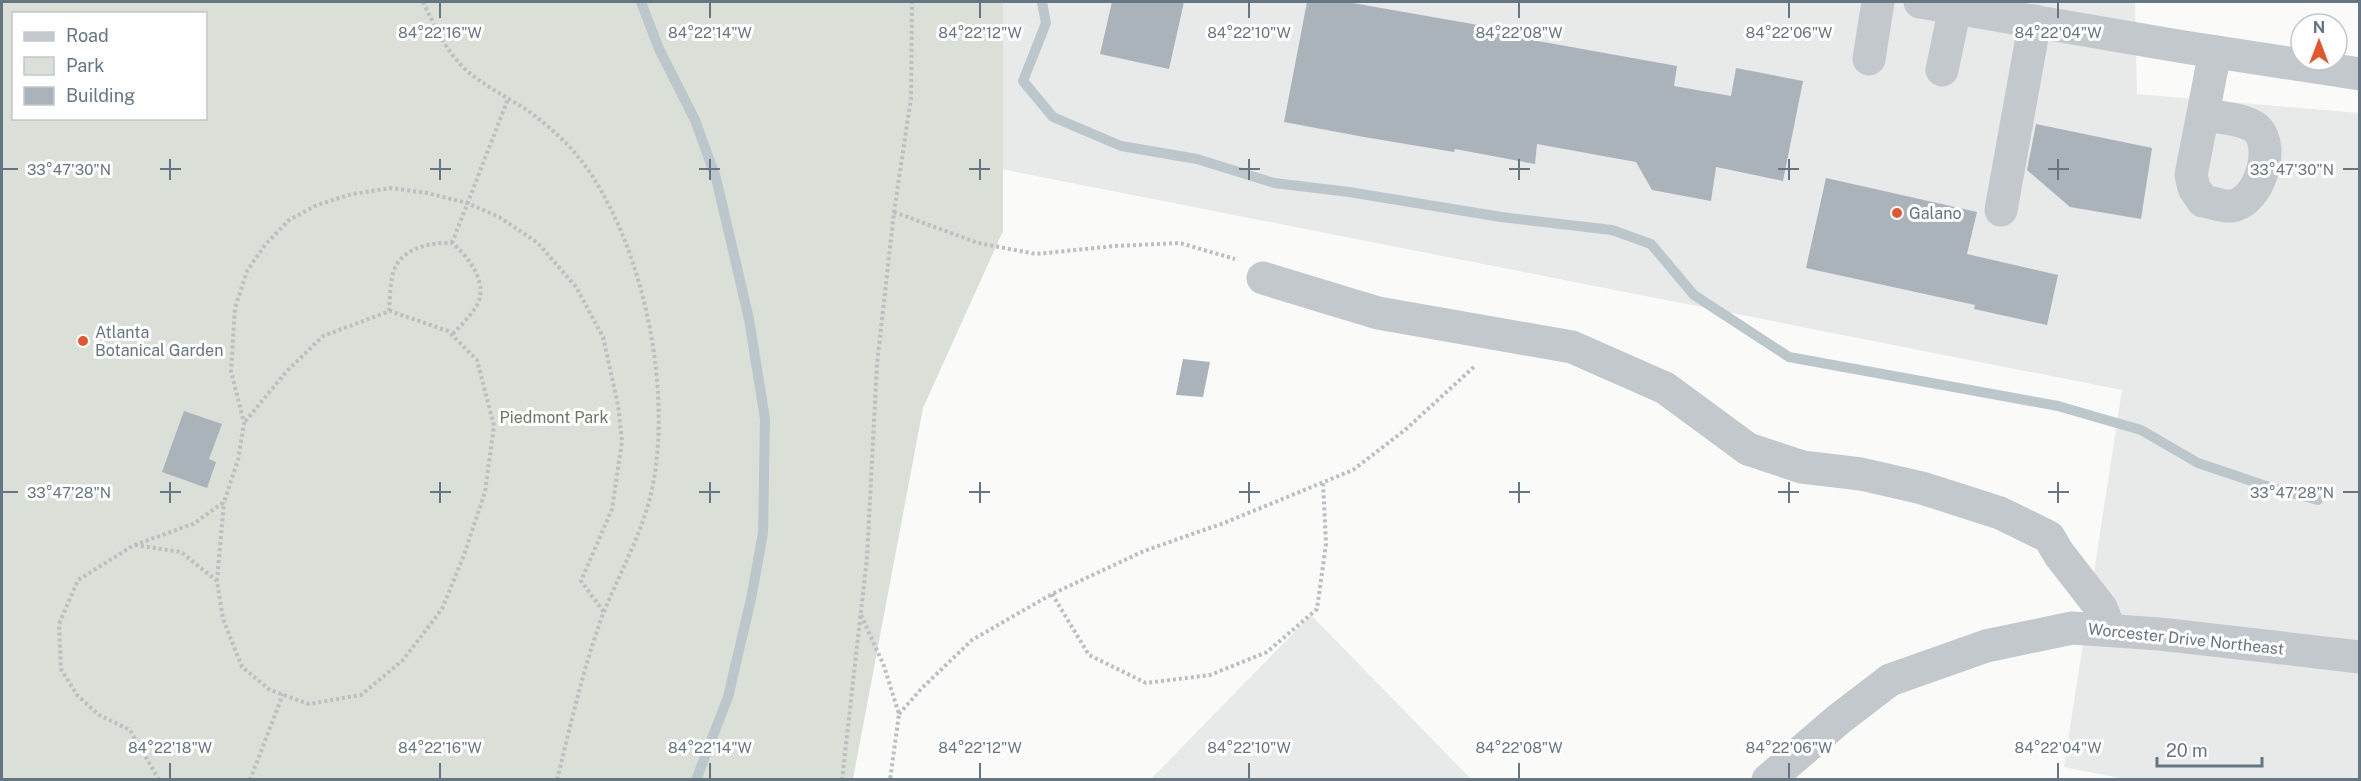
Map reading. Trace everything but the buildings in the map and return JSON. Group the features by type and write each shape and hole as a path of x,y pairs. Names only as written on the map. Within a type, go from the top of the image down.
{"street":[{"path":"1869,59 1878,2"},
{"path":"1920,2 1960,6 2215,52 2360,74"},
{"path":"1942,70 1960,6"},
{"path":"2001,210 2034,21"},
{"path":"2203,114 2215,52"},
{"path":"1263,278 1378,313 1572,346 1665,388 1748,449 1802,467 1861,474 1922,488 2000,513 2049,537 2059,554 2101,608 2110,630"},
{"name":"Worcester Drive Northeast","path":"1768,780 1839,719 1890,680 1986,646 2072,628 2110,630 2360,657"}],"path":[{"path":"423,2 447,48 462,65 480,81 555,133 580,159 602,193 622,234 639,283 650,331 657,383 657,466 637,540 604,612 588,656 557,780"},
{"path":"842,780 867,558 877,364 894,212 911,98 912,2"},
{"path":"452,243 508,99"},
{"path":"244,423 286,372 323,336 389,311 448,331 477,360 494,426 485,492 465,555 442,609 403,660 361,695 309,704 270,690 242,667 223,619 217,581 224,502 238,460 244,423 231,371 235,308 248,271 265,245 289,220 317,205 343,196 391,188 427,193 467,203 500,217 538,243 576,287 603,337 618,405 622,441 612,509 581,581 604,612"},
{"path":"894,212 978,243 1036,254 1114,246 1180,243 1255,265 1263,278"},
{"path":"389,311 393,272 398,263 406,255 422,246 439,242 452,243 471,260 480,292 478,304 452,335"},
{"path":"900,714 922,688 972,640 1052,594 1144,551 1224,523 1353,470 1405,430 1507,335"},
{"path":"1052,594 1089,655 1146,683 1210,675 1268,652 1317,609 1326,544 1323,482"},
{"path":"159,780 130,730 99,715 77,695 61,669 59,624 78,580 134,545 193,524 224,502"},
{"path":"134,545 182,552 217,581"},
{"path":"861,615 884,666 900,714 891,780"},
{"path":"250,780 283,694"}],"shaded area":[{"path":"930,2 2135,2 2137,94 2359,113 2359,779 2130,780 2064,767 2122,390 935,156"},
{"path":"1311,615 1471,779 1151,779"}],"green space":[{"name":"Piedmont Park","path":"2,2 1003,2 1003,231 923,408 853,779 2,780"}],"waterway":[{"path":"641,2 659,49 695,120 716,178 749,319 765,419 763,533 751,599 728,697 696,780"},
{"path":"1042,2 1046,23 1023,81 1053,117 1121,146 1197,159 1274,183 1349,192 1501,217 1612,230 1651,244 1694,295 1789,357 2058,406 2141,430 2198,463 2269,487 2318,500"}],"place":[{"name":"Galano","path":"1897,213"},
{"name":"Atlanta Botanical Garden","path":"83,341"}]}
